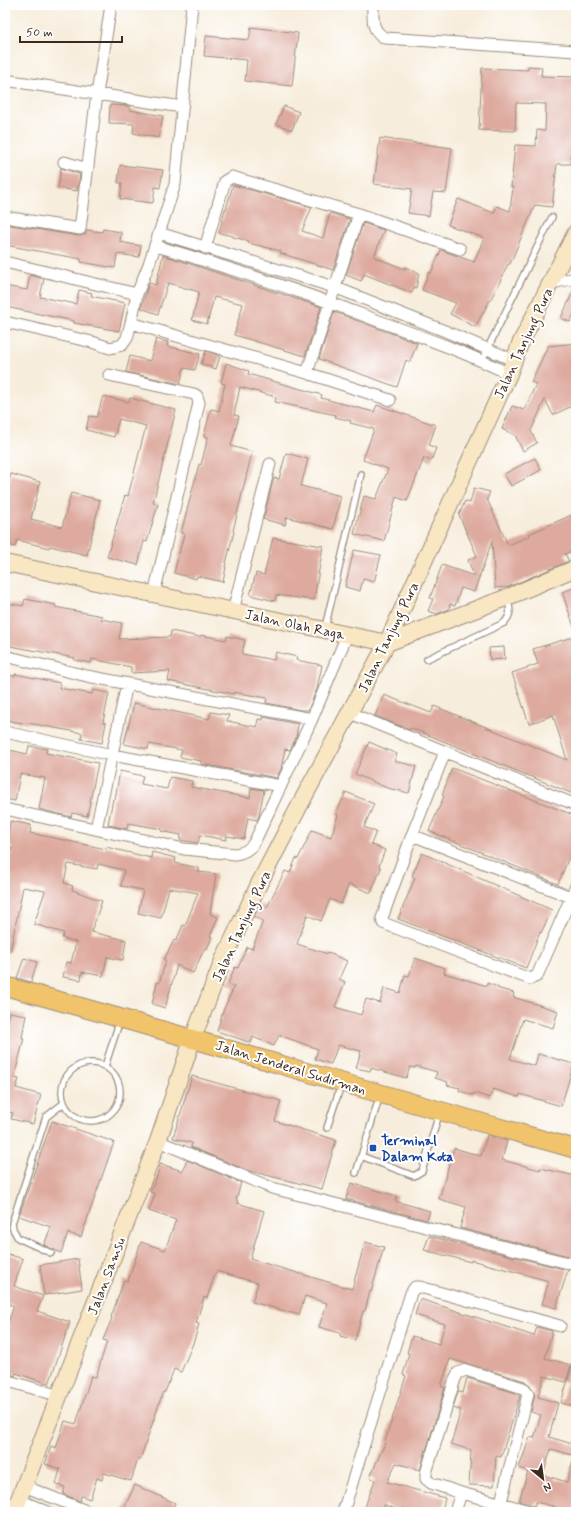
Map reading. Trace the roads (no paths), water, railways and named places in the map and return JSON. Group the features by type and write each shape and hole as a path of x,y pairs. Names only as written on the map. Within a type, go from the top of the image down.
{"main road":[{"name":"Jalan Jenderal Sudirman","path":"5,986 193,1038 341,1083 576,1150"}],"street":[{"path":"5,217 80,229 110,5"},
{"path":"5,322 92,342 110,348 122,344 127,338 137,294 155,246 175,184 192,5"},
{"path":"373,5 375,29 378,34 385,38 576,52"},
{"path":"5,80 182,107"},
{"path":"64,162 88,169"},
{"path":"205,248 225,181 232,177 359,214 460,249"},
{"path":"307,373 359,214"},
{"name":"Jalan Tanjung Pura","path":"193,1038 224,958 259,884 387,643 511,367 550,283 576,232"},
{"path":"159,233 334,287 445,330 488,349 511,367"},
{"path":"155,246 261,278 444,344 482,360 511,367"},
{"path":"5,262 137,294"},
{"path":"550,283 576,278"},
{"path":"131,322 307,373 390,400"},
{"path":"109,375 194,394 198,399 199,404 154,594"},
{"path":"233,611 270,464"},
{"name":"Jalan Olah Raga","path":"5,563 387,643"},
{"path":"387,643 508,597 576,568"},
{"path":"5,809 184,849 235,854 243,853 250,849 254,843 312,719 347,635"},
{"path":"5,656 87,676 312,719"},
{"path":"96,829 127,684"},
{"path":"350,713 576,805"},
{"path":"5,732 112,755 281,786"},
{"path":"445,752 412,835 382,918 383,923 530,979 537,976 574,898 576,886"},
{"path":"412,835 574,898"},
{"name":"Jalan Samsu","path":"19,1499 158,1141 193,1038"},
{"path":"158,1141 272,1188 576,1265"},
{"path":"343,1512 411,1293 415,1287 420,1287 560,1326"},
{"path":"501,1502 528,1394 523,1388 466,1370 458,1373 455,1379 426,1478 431,1483 461,1493 501,1502 530,1511"},
{"path":"5,1380 60,1396"},
{"path":"455,1512 461,1493"},
{"path":"19,1499 48,1512"},
{"path":"19,1499 89,1512"}],"lane":[{"path":"482,360 552,217"},
{"path":"325,630 361,474"},
{"path":"427,658 504,624 509,618 510,611 508,597"},
{"path":"105,1066 121,1018"},
{"path":"94,1063 105,1066 116,1075 121,1088 119,1102 111,1114 99,1121 85,1121 72,1114 64,1103 62,1091 65,1080 72,1070 82,1064 94,1063"},
{"path":"327,1128 341,1083"},
{"path":"356,1173 380,1094"},
{"path":"51,1253 18,1238 13,1229 12,1223 46,1117 64,1103"},
{"path":"361,1156 414,1176 419,1174 422,1171 440,1111"}],"place":[{"name":"Terminal Dalam Kota","path":"373,1148"}]}
